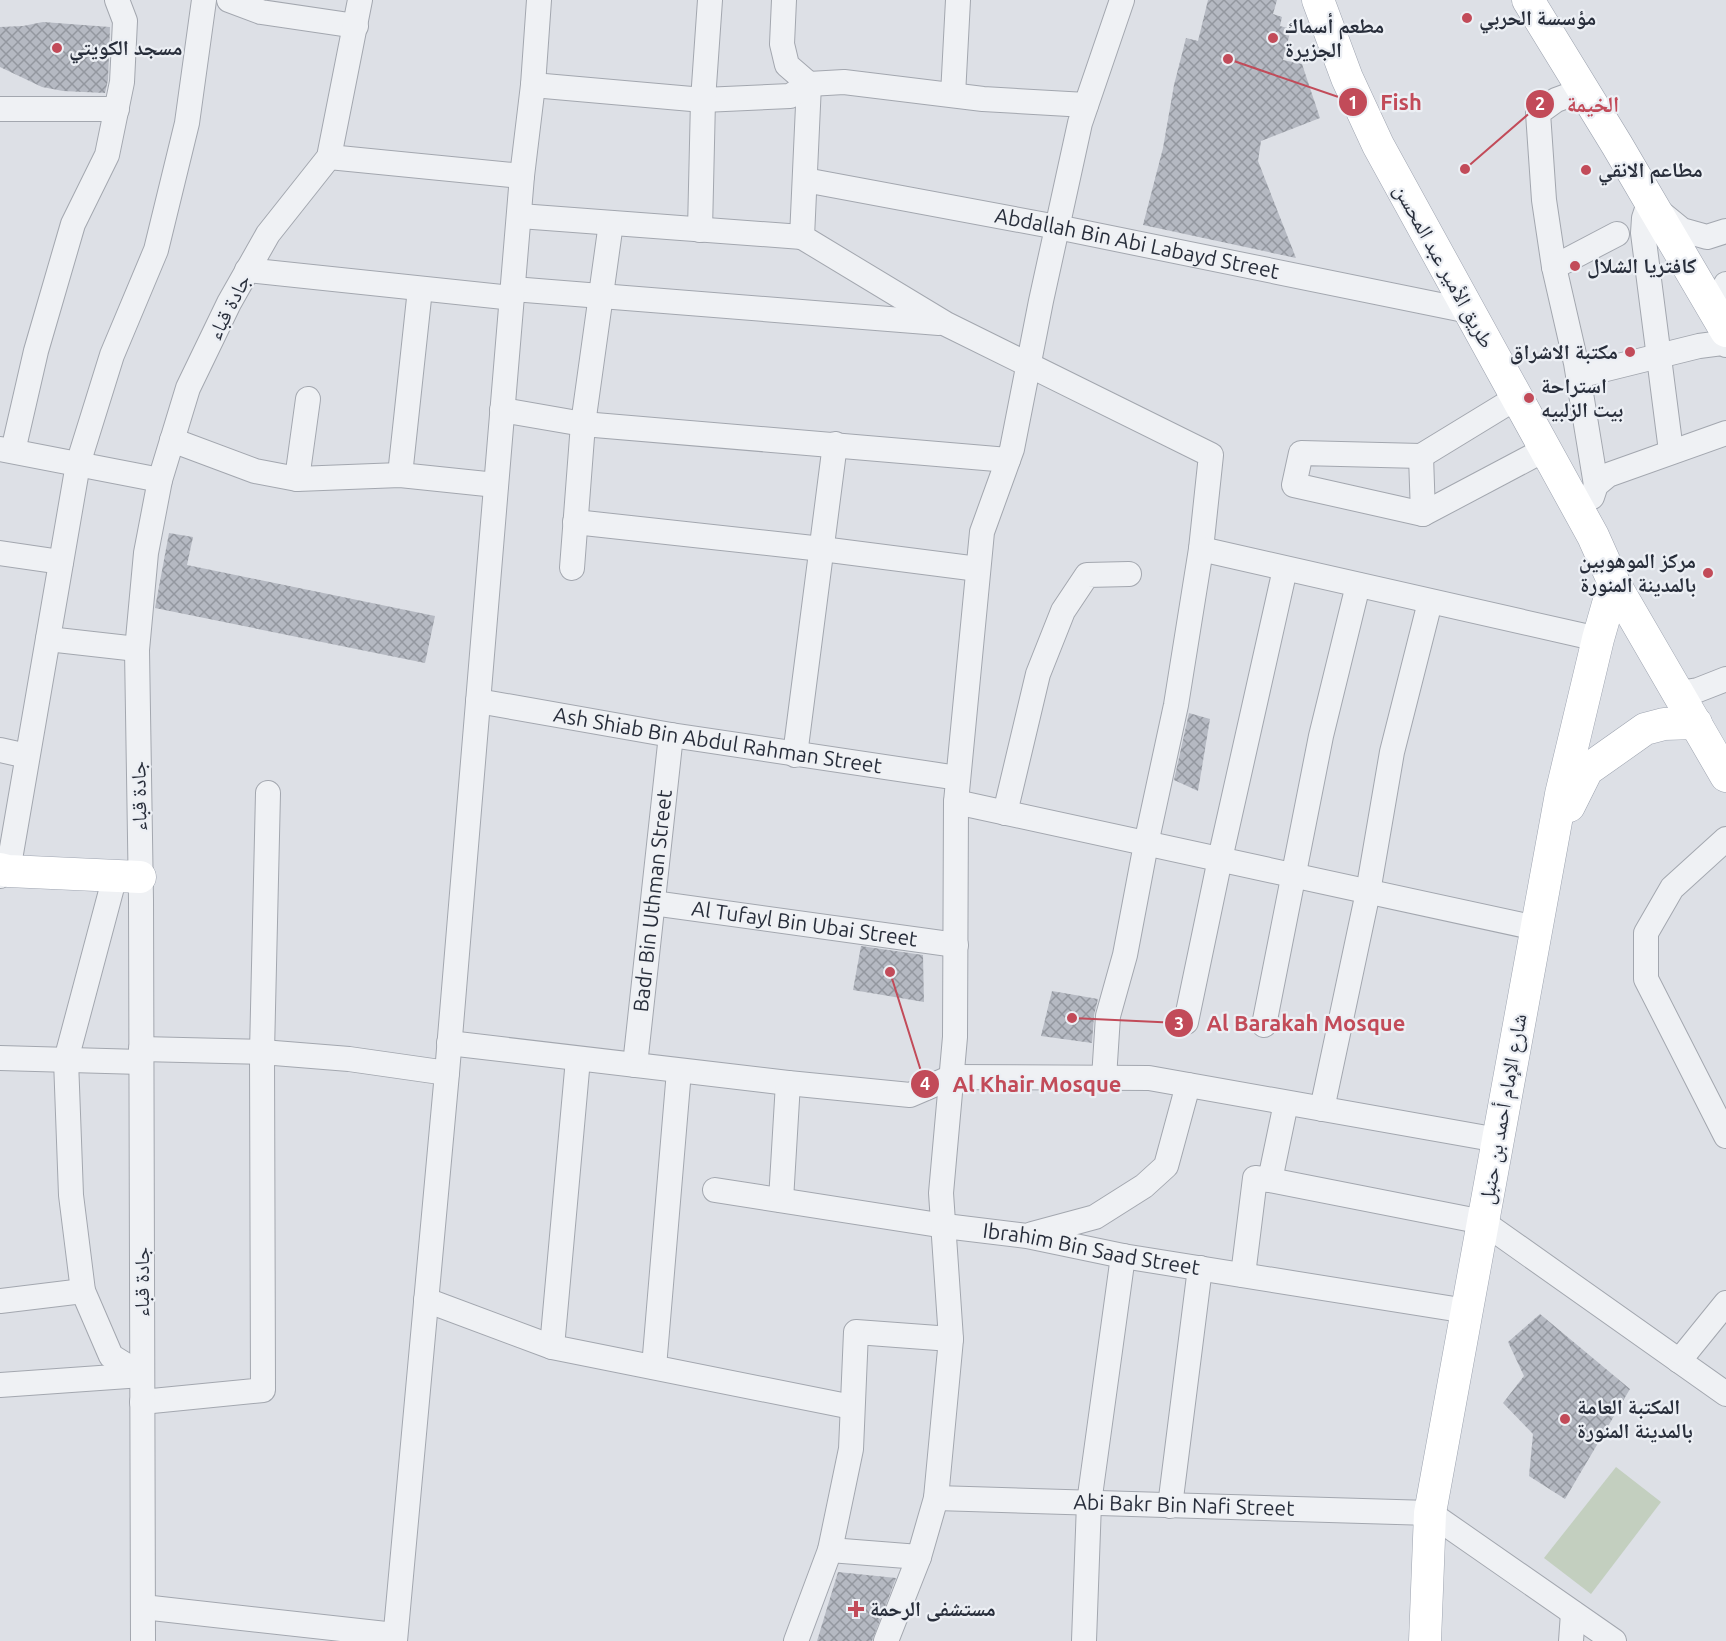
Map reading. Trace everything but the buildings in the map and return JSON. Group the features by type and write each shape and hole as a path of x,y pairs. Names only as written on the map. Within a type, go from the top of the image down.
{"main road":[{"name":"طريق الأمير عبد المحسن","path":"1318,0 1347,78 1378,145 1593,536 1614,583 1726,776"},
{"path":"1528,0 1726,331"},
{"name":"شارع الإمام أحمد بن حنبل","path":"1425,1641 1430,1513 1561,794 1598,639 1614,583"},
{"path":"1553,839 1587,770 1645,729 1664,724 1696,723"},
{"path":"3,872 128,876"}],"street":[{"path":"117,0 125,21 122,82 106,155 73,224 6,450 160,480"},
{"path":"3,872 27,756 78,464 112,355 156,250 187,123 204,0"},
{"path":"229,0 356,26"},
{"name":"جادة قباء","path":"143,1641 141,1055 128,876 137,649 146,553 160,480 188,388 229,303 268,234 329,157 360,0"},
{"path":"143,1607 395,1638 447,1073 522,176 533,85 539,0"},
{"path":"700,230 703,100 710,0"},
{"path":"784,0 782,44 787,65 809,84"},
{"path":"953,95 958,0"},
{"path":"886,1641 919,1557 936,1498 951,1339 941,1192 955,1037 956,802 982,532 1012,449 1080,123 1122,0"},
{"path":"533,85 703,100 790,96 809,84 844,82 983,99 1086,105"},
{"path":"802,237 809,84"},
{"path":"1583,90 1556,100 1538,113 1544,200 1554,267 1578,376 1596,484 1591,498 1593,536"},
{"path":"0,109 117,109"},
{"path":"329,157 522,176"},
{"name":"Abdallah Bin Abi Labayd Street","path":"805,180 1057,227 1469,311"},
{"path":"1671,451 1643,233 1644,218 1649,203 1682,230 1707,237 1726,231"},
{"path":"520,216 802,237 946,324 1210,455 1201,549 1176,705 1125,955 1108,1016 1104,1078"},
{"path":"572,568 583,424 611,223"},
{"path":"1554,267 1617,234"},
{"path":"247,270 420,289 600,296 946,324"},
{"path":"1726,284 1724,297 1726,317"},
{"path":"400,475 420,289"},
{"path":"1578,376 1699,346 1722,343 1726,345"},
{"path":"1516,398 1420,456 1301,453 1294,485 1423,514 1544,450"},
{"path":"297,479 308,399"},
{"path":"502,410 583,424 1008,460"},
{"path":"1596,484 1608,475 1726,433"},
{"path":"172,440 255,471 297,479 400,475 496,485"},
{"path":"795,755 835,444"},
{"path":"1420,456 1423,514"},
{"path":"575,522 978,569"},
{"path":"1201,549 1598,639"},
{"path":"0,553 61,562"},
{"path":"1186,1022 1285,569"},
{"path":"1005,813 1038,674 1064,610 1087,575 1129,574"},
{"path":"1264,1025 1321,736 1358,585"},
{"path":"1322,1109 1368,892 1392,752 1430,602"},
{"path":"48,639 137,649"},
{"path":"1679,693 1698,690 1726,679"},
{"name":"Ash Shiab Bin Abdul Rahman Street","path":"478,701 795,755 958,778"},
{"name":"Badr Bin Uthman Street","path":"635,1065 671,735"},
{"path":"0,750 27,756"},
{"path":"142,1402 263,1390 262,1052 268,793"},
{"path":"956,802 1536,928"},
{"path":"1726,839 1672,888 1646,933 1646,979 1726,1136"},
{"path":"128,876 66,1060 71,1195 83,1291 111,1356 142,1375"},
{"name":"Al Tufayl Bin Ubai Street","path":"653,903 956,945"},
{"path":"449,1043 679,1071 910,1095 952,1077 1149,1078 1498,1140"},
{"path":"0,1058 66,1060 141,1055 262,1052 349,1059 447,1073"},
{"path":"552,1347 578,1059"},
{"path":"654,1367 679,1071"},
{"path":"780,1200 788,1083"},
{"path":"1027,1236 1095,1217 1144,1186 1166,1166 1188,1085"},
{"path":"1270,1180 1286,1103"},
{"path":"1243,1275 1255,1178 1483,1221 1726,1394"},
{"name":"Ibrahim Bin Saad Street","path":"715,1190 945,1226 1027,1236 1123,1256 1467,1311"},
{"path":"1084,1641 1089,1503 1123,1256"},
{"path":"1170,1506 1200,1268"},
{"path":"0,1301 83,1291"},
{"path":"426,1300 552,1347 852,1407"},
{"path":"1679,1361 1726,1303"},
{"path":"796,1641 830,1550 851,1449 856,1332 951,1339"},
{"path":"0,1385 142,1375"},
{"name":"Abi Bakr Bin Nafi Street","path":"936,1498 1430,1513"},
{"path":"1430,1513 1614,1641"},
{"path":"830,1550 919,1557"},
{"path":"1571,1641 1573,1613"}],"green space":[{"path":"1616,1467 1661,1502 1591,1594 1544,1558"}],"place":[{"name":"مؤسسة الحربي","path":"1467,18"},
{"name":"مطعم أسماك الجزيرة","path":"1273,38"},
{"name":"مسجد الكويتي","path":"57,48"},
{"name":"Fish","path":"1228,59"},
{"name":"الخيمة","path":"1465,169"},
{"name":"مطاعم الانقي","path":"1586,170"},
{"name":"كافتريا الشلال","path":"1575,266"},
{"name":"مكتبة الاشراق","path":"1630,352"},
{"name":"استراحة بيت الزلبيه","path":"1529,398"},
{"name":"مركز الموهوبين بالمدينة المنورة","path":"1708,573"},
{"name":"Al Khair Mosque","path":"890,972"},
{"name":"Al Barakah Mosque","path":"1072,1018"},
{"name":"المكتبة العامة بالمدينة المنورة","path":"1565,1419"},
{"name":"مستشفى الرحمة","path":"856,1609"}]}
